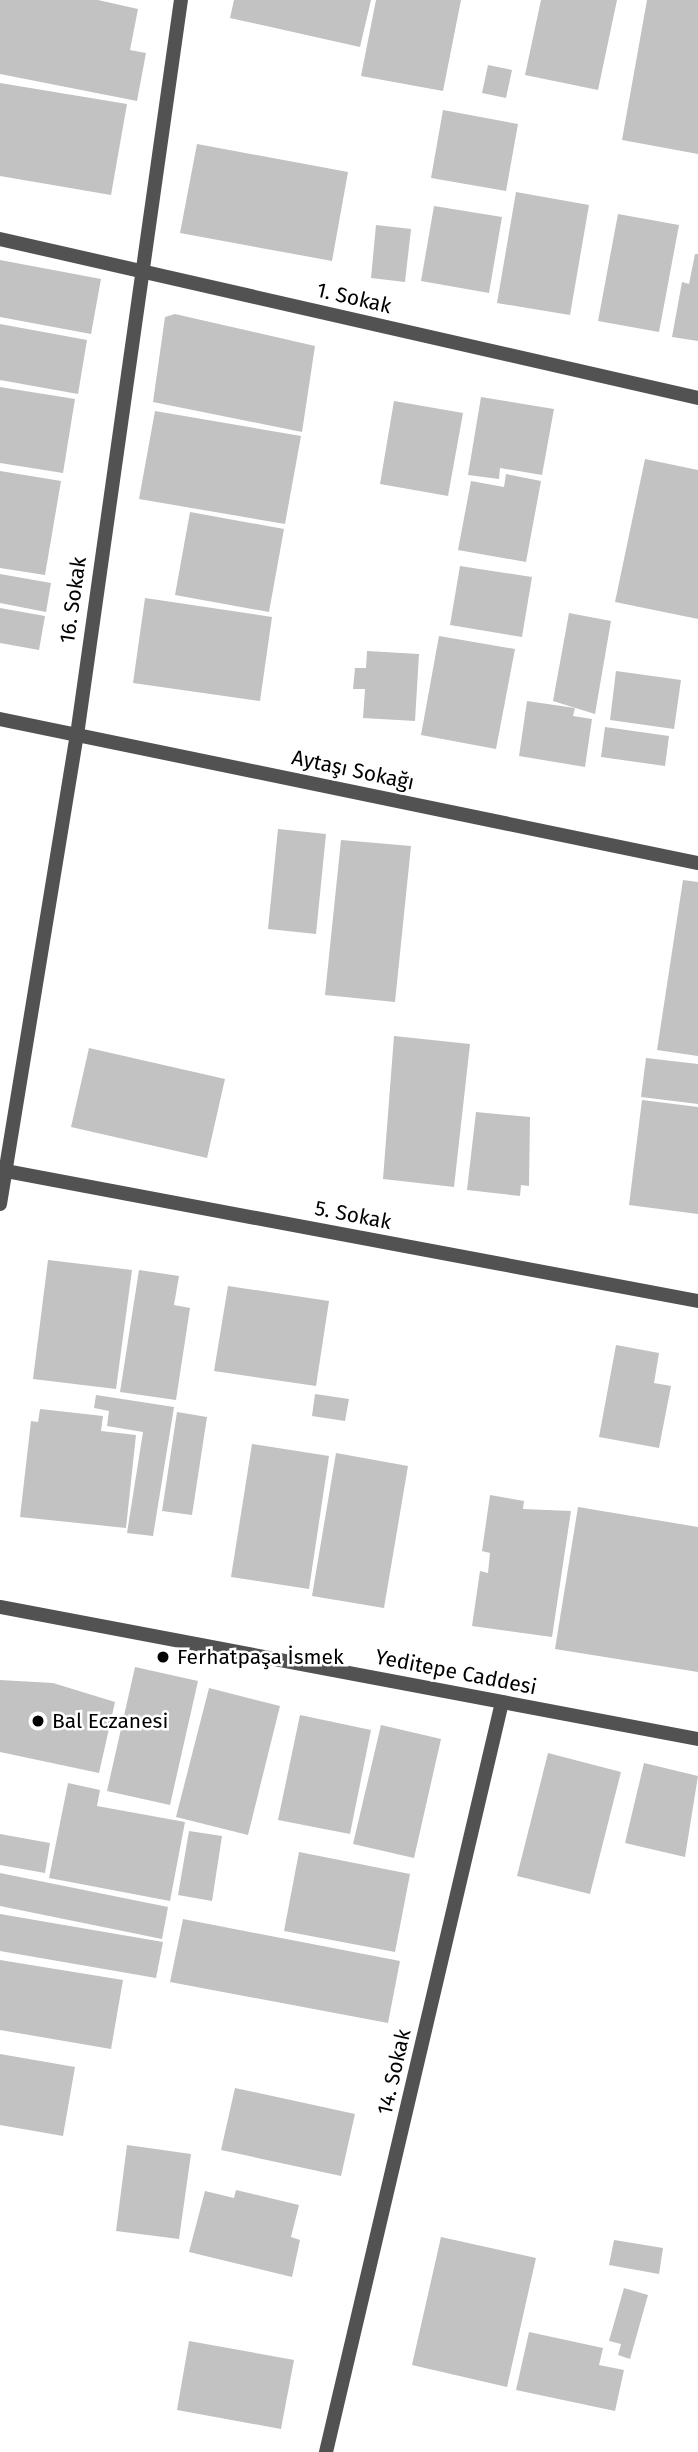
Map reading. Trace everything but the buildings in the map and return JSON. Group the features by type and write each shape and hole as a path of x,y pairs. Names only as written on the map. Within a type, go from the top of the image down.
{"street":[{"name":"16. Sokak","path":"0,1203 3,1171 76,734 139,271 181,0"},
{"name":"1. Sokak","path":"0,239 698,398"},
{"name":"Aytaşı Sokağı","path":"0,719 698,863"},
{"name":"5. Sokak","path":"3,1171 698,1301"},
{"name":"Yeditepe Caddesi","path":"0,1607 698,1739"},
{"name":"14. Sokak","path":"326,2452 502,1702"}],"place":[{"name":"Ferhatpaşa İsmek","path":"163,1657"},
{"name":"Bal Eczanesi","path":"38,1721"}]}
